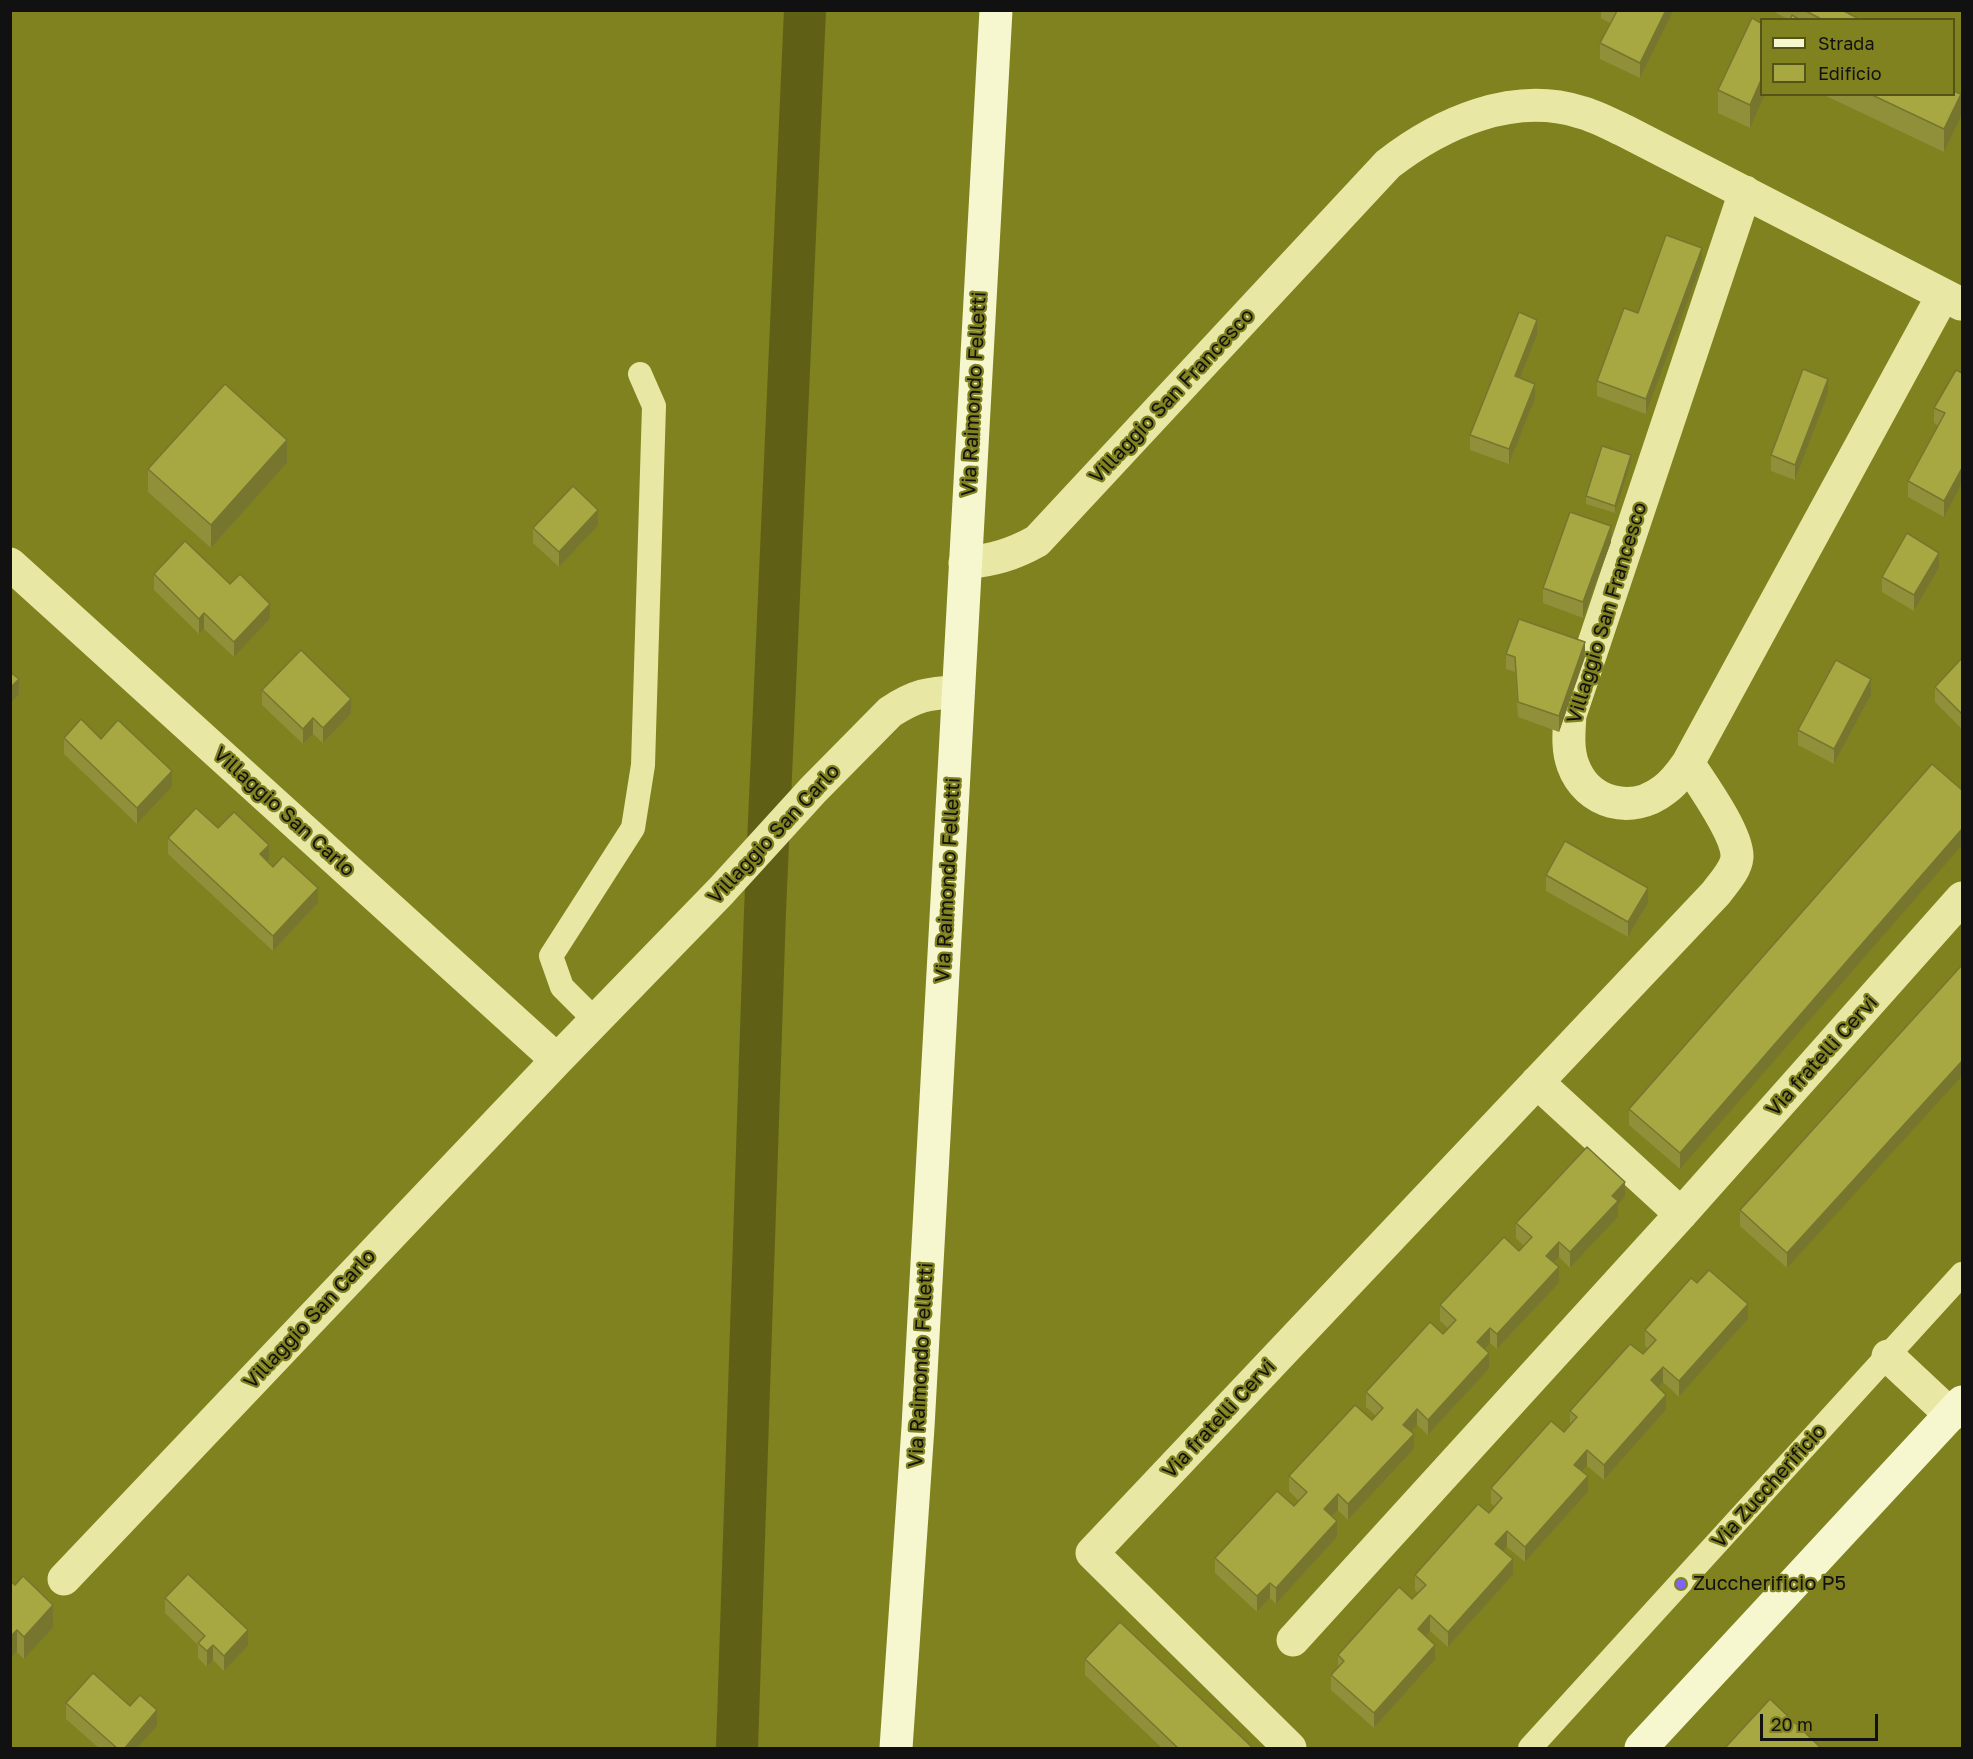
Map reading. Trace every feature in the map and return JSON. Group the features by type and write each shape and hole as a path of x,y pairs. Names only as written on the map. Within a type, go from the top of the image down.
{"main road":[{"name":"Via Raimondo Felletti","path":"896,1749 918,1427 996,10"},
{"path":"1641,1749 1957,1408"}],"street":[{"name":"Villaggio San Francesco","path":"965,563 996,560 1037,541 1360,192 1412,146 1465,119 1493,111 1550,105 1581,112 1627,132 1744,192 1953,300 1688,763 1678,777 1663,791 1644,801 1624,804 1600,799 1584,785 1573,765 1569,741 1570,715 1744,192"},
{"name":"Villaggio San Carlo","path":"10,564 557,1060"},
{"name":"Villaggio San Carlo","path":"64,1579 595,1020 721,891 813,790 890,712 904,702 928,693 958,692"},
{"name":"Via fratelli Cervi","path":"1290,1749 1092,1553 1716,893 1730,875 1737,859 1736,845 1730,831 1688,763"},
{"name":"Via fratelli Cervi","path":"1293,1640 1681,1214 1962,898"},
{"path":"1537,1082 1681,1214"},
{"path":"1887,1356 1957,1408"}],"lane":[{"path":"595,1020 562,987 551,956 633,828 643,765 654,406 640,374"},
{"name":"Via Zuccherificio","path":"1530,1749 1962,1274"}],"building":[{"path":"1615,10 1666,10 1640,63 1600,43 1617,11"},
{"path":"1804,10 1842,10 1857,18 1819,18"},
{"path":"1752,18 1760,22 1760,82 1750,105 1718,90"},
{"path":"1955,92 1961,94 1944,129 1874,96 1955,96"},
{"path":"1666,235 1702,248 1646,399 1597,381 1624,308 1638,313"},
{"path":"1519,312 1537,320 1515,376 1535,384 1509,449 1470,435"},
{"path":"1803,369 1828,379 1795,465 1771,455"},
{"path":"1956,370 1962,373 1962,468 1944,501 1908,481 1945,413 1934,408"},
{"path":"225,384 287,440 211,525 148,469"},
{"path":"1602,446 1631,455 1615,506 1586,496"},
{"path":"573,486 598,510 559,552 533,528"},
{"path":"1570,512 1611,526 1583,602 1543,588"},
{"path":"1907,533 1939,553 1914,595 1882,577"},
{"path":"185,541 230,584 240,574 270,604 234,642 204,613 199,619 154,574"},
{"path":"1519,619 1585,642 1559,716 1518,702 1515,657 1506,654"},
{"path":"301,650 351,699 323,728 313,718 303,729 262,690"},
{"path":"1962,658 1962,714 1935,687"},
{"path":"1836,660 1871,679 1834,749 1798,730"},
{"path":"10,672 19,679 10,688"},
{"path":"81,719 101,739 118,720 172,771 137,808 64,738"},
{"path":"1932,764 1962,790 1962,829 1680,1153 1629,1109"},
{"path":"196,808 218,828 234,812 269,845 260,854 273,867 283,856 318,888 273,936 168,838"},
{"path":"1565,841 1648,888 1628,922 1546,875"},
{"path":"1962,965 1962,1061 1787,1253 1740,1210"},
{"path":"1587,1147 1625,1182 1612,1196 1618,1201 1570,1252 1559,1242 1546,1256 1559,1267 1497,1334 1490,1328 1477,1342 1489,1353 1428,1420 1417,1409 1403,1425 1414,1434 1348,1504 1338,1494 1324,1509 1337,1521 1276,1588 1270,1583 1257,1596 1215,1558 1277,1491 1294,1506 1307,1492 1289,1476 1355,1405 1372,1420 1383,1408 1366,1392 1430,1322 1443,1334 1456,1320 1440,1305 1504,1237 1519,1251 1532,1237 1516,1223"},
{"path":"1709,1270 1748,1304 1679,1381 1663,1367 1651,1380 1666,1395 1604,1465 1587,1450 1574,1465 1588,1476 1525,1547 1507,1531 1495,1544 1513,1559 1448,1632 1430,1615 1418,1629 1435,1645 1374,1713 1331,1675 1344,1661 1338,1655 1399,1587 1412,1599 1426,1585 1415,1575 1478,1504 1489,1513 1502,1498 1491,1488 1551,1421 1564,1432 1577,1417 1570,1411 1630,1344 1643,1354 1656,1340 1645,1330 1691,1278 1697,1283"},
{"path":"188,1574 248,1630 224,1656 213,1645 207,1651 198,1643 205,1636 165,1598"},
{"path":"23,1576 53,1605 24,1637 17,1630 10,1637 10,1581 15,1585"},
{"path":"1120,1622 1254,1749 1179,1749 1085,1659"},
{"path":"93,1673 130,1706 140,1695 157,1710 124,1749 118,1749 66,1703"},
{"path":"1770,1699 1822,1749 1724,1749"}],"waterway":[{"path":"737,1748 765,911 805,10"}],"place":[{"name":"Zuccherificio P5","path":"1681,1584"}]}
